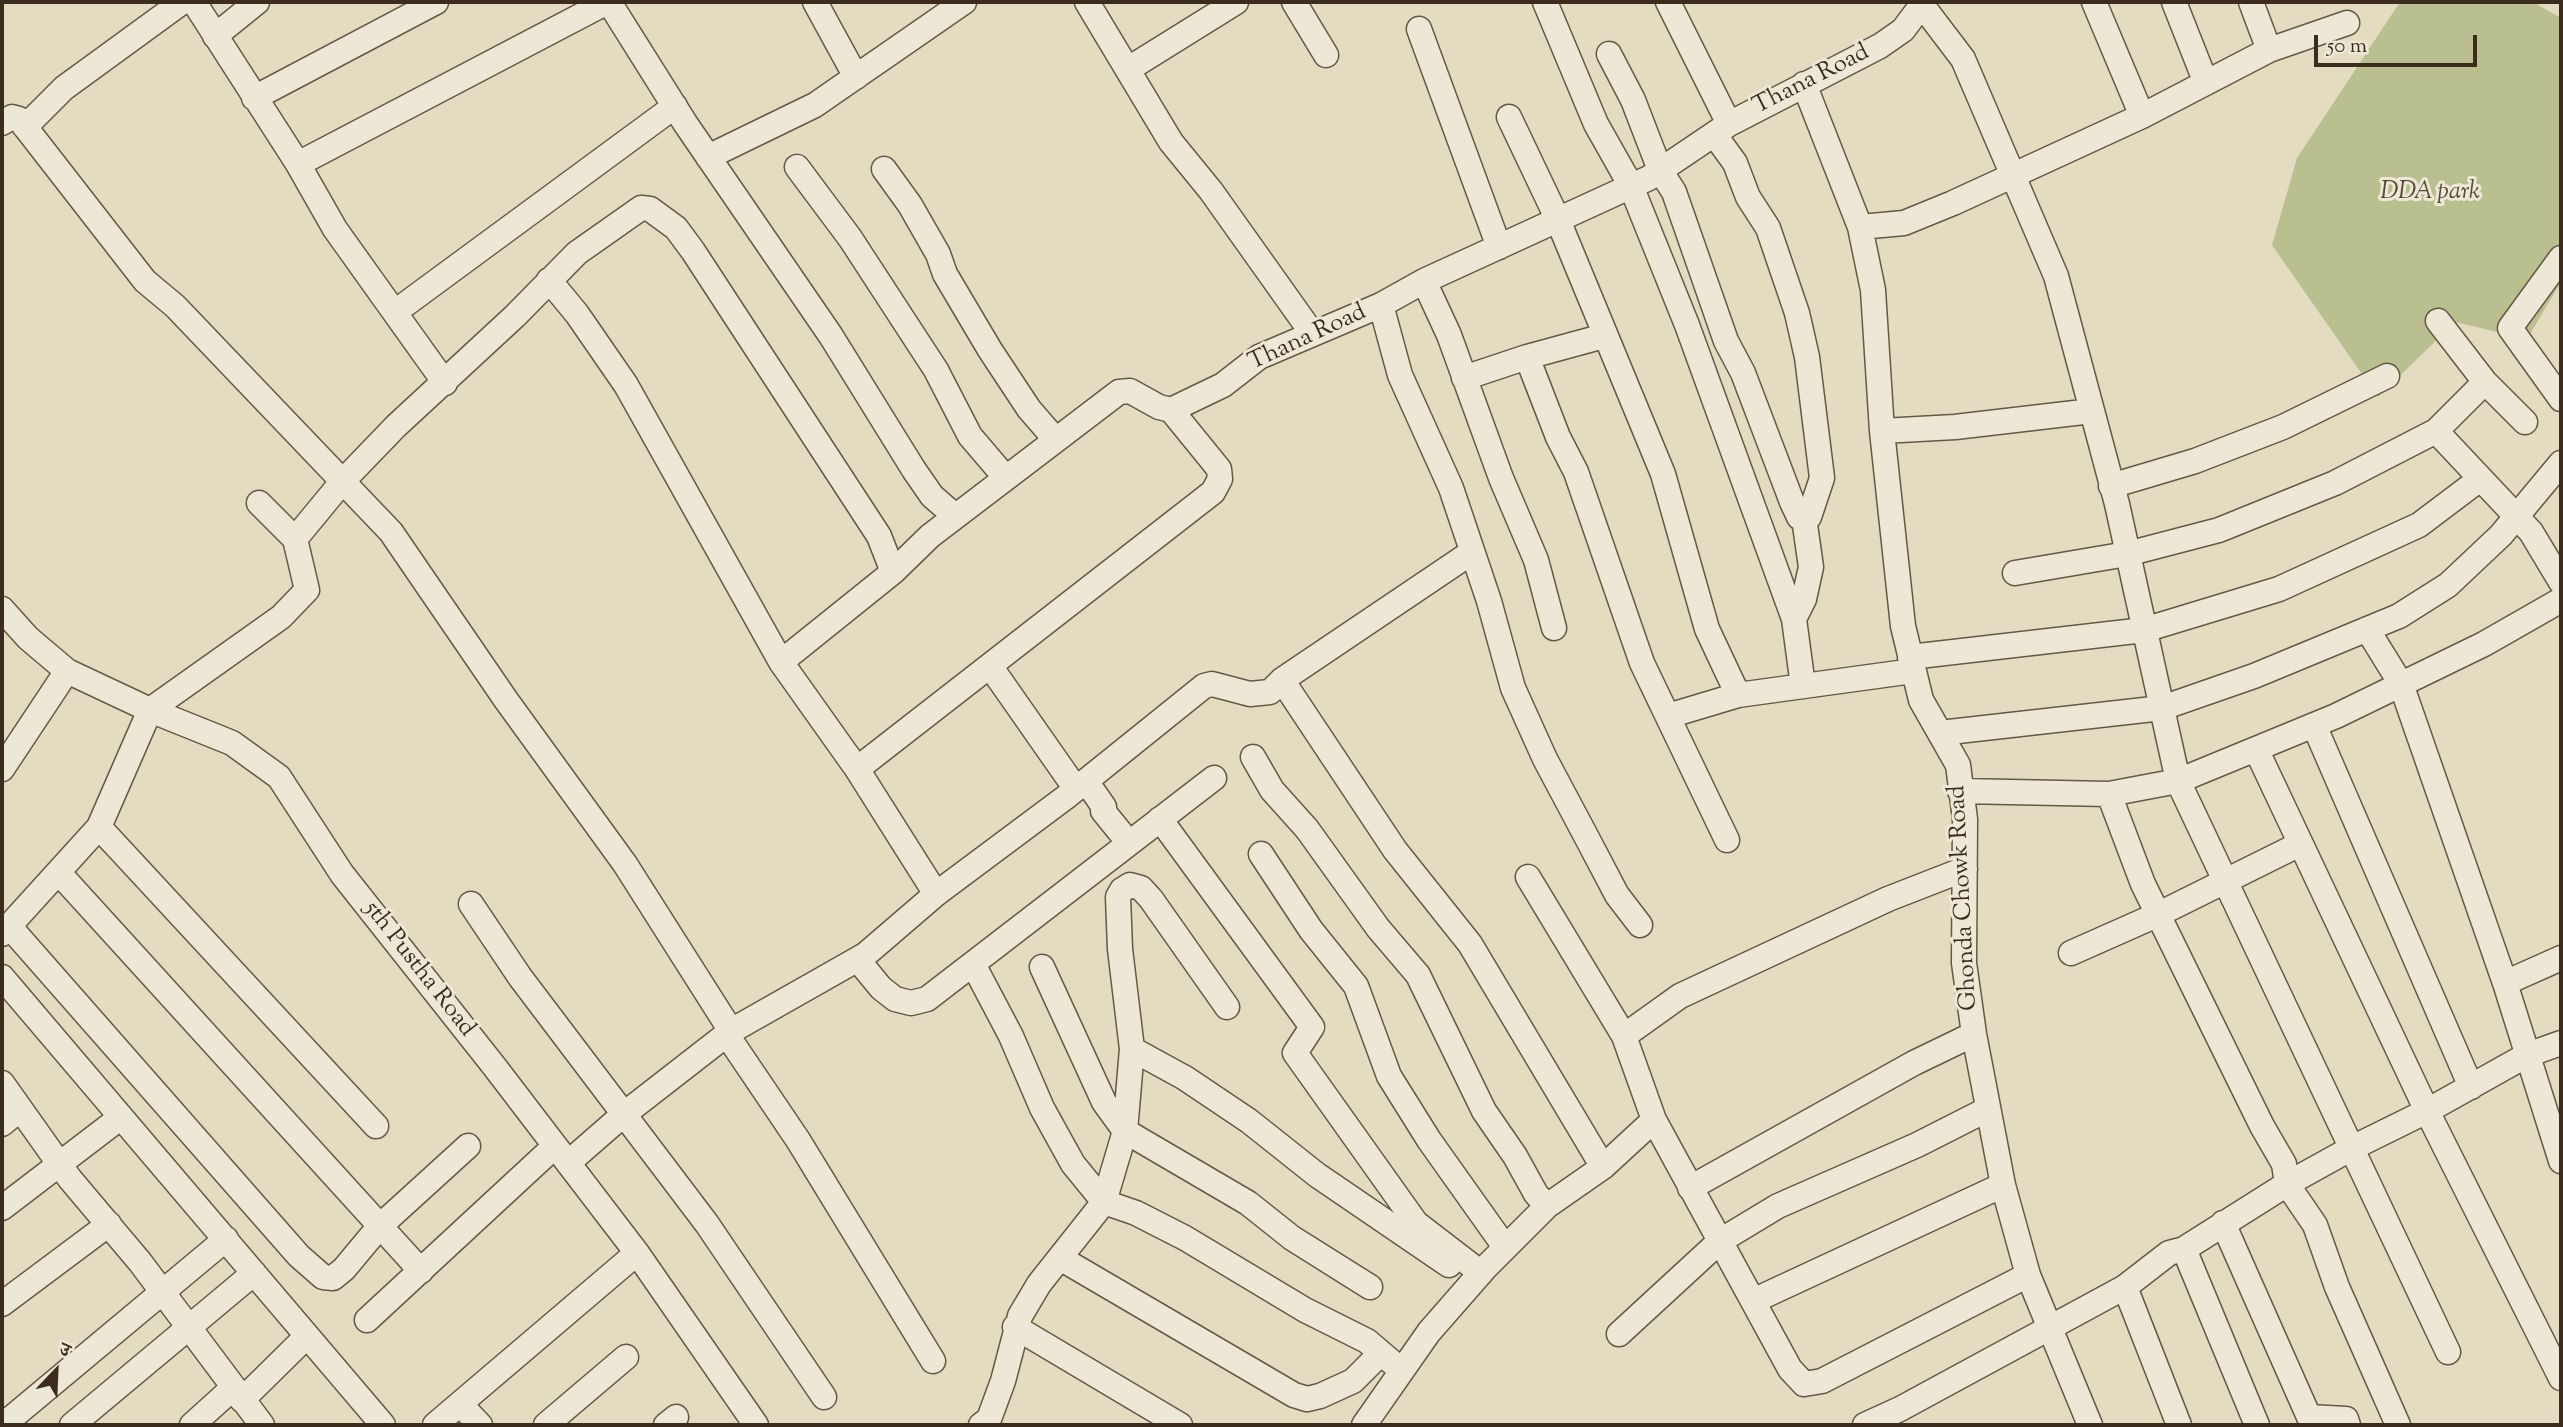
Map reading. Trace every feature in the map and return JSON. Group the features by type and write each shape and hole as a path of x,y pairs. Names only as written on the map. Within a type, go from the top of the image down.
{"street":[{"path":"182,2 14,125 145,281 175,306 391,533 506,700 625,864 933,1361"},
{"path":"194,2 298,164 335,229 445,383"},
{"path":"215,36 257,2"},
{"path":"254,98 436,2"},
{"path":"298,164 608,2 708,157 831,336 932,496 955,516"},
{"path":"816,2 856,77"},
{"path":"708,157 815,105 964,2"},
{"path":"1087,2 1130,68 1171,142 1219,202 1312,333"},
{"path":"1130,68 1237,2"},
{"path":"1294,2 1326,55"},
{"path":"1545,2 1596,124 1631,186 1687,325 1794,619 1803,686"},
{"path":"1668,2 1748,197 1768,228 1797,313 1807,357 1822,478 1814,510 1804,518"},
{"path":"2094,2 2142,116"},
{"path":"2174,2 2206,83"},
{"path":"2250,2 2269,50"},
{"path":"1923,3 1963,59 2056,276 2111,486 2178,781 2448,1352"},
{"name":"Thana Road","path":"1171,410 1223,385 1259,357 1381,305 1424,281 1631,186 1722,129 1881,46 1903,30 1923,3"},
{"path":"1860,227 1904,223 2014,177 2142,116 2269,50 2347,23"},
{"path":"1419,30 1499,247"},
{"path":"1609,54 1633,100 1660,170 1674,192 1726,341 1743,373 1796,512 1804,518 1811,567 1804,599 1794,619"},
{"name":"Ghonda Chowk Road","path":"1804,84 1860,227 1873,290 1882,431 1903,626 1921,700 1958,765 1965,818 1964,963 1973,1034 2003,1185 2028,1275 2083,1423"},
{"path":"395,312 675,106"},
{"path":"1508,117 1558,220 1663,474 1707,629 1738,695"},
{"path":"797,167 850,238 936,370 970,436 1005,477"},
{"path":"884,169 910,205 990,350 1029,409 1055,439"},
{"path":"295,539 342,482 397,426 445,383 577,253 642,208 650,209 676,228 879,537 893,572"},
{"path":"2561,258 2510,328 2561,398"},
{"path":"549,280 577,314 626,385 781,662 857,769 936,894"},
{"path":"1424,281 1536,560 1554,628"},
{"path":"1381,305 1400,375 1451,488 1513,688 1545,759 1617,895 1640,925"},
{"path":"2438,321 2485,382 2525,422"},
{"path":"1464,378 1604,336"},
{"path":"1527,357 1558,437 1576,472 1642,663 1683,754 1727,840"},
{"path":"2111,486 2195,461 2283,427 2387,376"},
{"path":"2015,573 2127,554 2219,530 2335,483 2436,431 2485,382"},
{"path":"781,662 893,572 955,516 1055,439 1125,390 1171,410 1219,469 1220,479 1213,492 857,769"},
{"path":"1882,431 1955,427 2092,411"},
{"path":"2436,431 2531,532 2561,582"},
{"path":"1940,733 2162,708 2254,676 2399,616 2448,585 2501,534 2561,463"},
{"path":"1668,716 1738,695 1803,686 1911,664 2144,630 2291,584 2419,525 2480,479"},
{"path":"259,503 295,539 307,590 281,617 150,710 99,827 5,930 313,1270 323,1277 333,1278 379,1227 468,1146"},
{"path":"367,1320 421,1271 561,1155 623,1115 729,1033 858,960 936,894 1081,785 1204,686 1212,684 1263,695 1472,552"},
{"path":"1960,791 2109,794 2178,781 2314,725 2402,684 2484,644 2561,600"},
{"name":"5th Pustha Road","path":"2,609 28,638 67,671 150,710 232,743 278,777 342,874 637,1253 756,1425"},
{"path":"2367,629 2402,684 2505,983 2561,1161"},
{"path":"990,666 1081,785 1104,807 1103,811 1129,843"},
{"path":"2,769 67,671"},
{"path":"1282,680 1395,850 1470,944 1603,1167"},
{"path":"2314,725 2471,1087"},
{"path":"2256,749 2427,1111 2561,1378"},
{"path":"1253,757 1272,790 1307,829 1378,928 1418,975 1484,1111 1515,1156 1536,1194 1547,1206"},
{"path":"858,960 881,988 895,999 911,1003 928,999 1214,778"},
{"path":"2109,794 2123,837 2159,914 2262,1126 2284,1164 2287,1184 2315,1225 2337,1287 2398,1425"},
{"path":"1160,819 1311,1027 1295,1053 1416,1223 1478,1276"},
{"path":"99,827 376,1126"},
{"path":"2071,953 2159,914 2300,844"},
{"path":"1261,854 1311,930 1356,986 1389,1076 1429,1140 1505,1247"},
{"path":"1624,1036 1680,996 1888,899 1965,869"},
{"path":"59,873 421,1271"},
{"path":"1528,877 1624,1036 1654,1120 1796,1378 1804,1384 1812,1385 2028,1275"},
{"path":"991,1423 1015,1327 1039,1284 1104,1202 1125,1131 1132,1049 1120,949 1118,897 1122,890 1130,885 1141,888 1151,899 1227,1007"},
{"path":"471,904 623,1115 707,1224 824,1397"},
{"path":"2505,983 2561,958"},
{"path":"973,964 1011,1036 1042,1108 1073,1164 1104,1202 1136,1213 1185,1238 1305,1310 1367,1341 1401,1370"},
{"path":"1042,967 1104,1102 1125,1131 1248,1203 1292,1238 1370,1287"},
{"path":"2,977 383,1425"},
{"path":"1690,1188 1914,1063 1973,1034"},
{"path":"1865,1425 1900,1409 2125,1287 2169,1253 2184,1249 2287,1184 2352,1147 2427,1111 2527,1055 2561,1043"},
{"path":"1132,1049 1217,1100 1429,1254 1478,1276"},
{"path":"2,1083 11,1116 59,1165 109,1224 262,1425"},
{"path":"1619,1334 1720,1241 1778,1206 1917,1145 1988,1109"},
{"path":"2,1209 121,1117"},
{"path":"1364,1425 1401,1370 1505,1247 1547,1206 1603,1167 1654,1120"},
{"path":"1753,1301 2003,1185"},
{"path":"2223,1223 2309,1417 2346,1419 2348,1425"},
{"path":"2,1304 109,1224"},
{"path":"3,1425 226,1239"},
{"path":"2184,1249 2258,1425"},
{"path":"435,1425 637,1253"},
{"path":"1060,1258 1294,1395 1307,1399 1353,1381 1381,1353"},
{"path":"72,1425 254,1273"},
{"path":"2125,1287 2179,1425"},
{"path":"1015,1327 1180,1425"},
{"path":"192,1425 238,1394 307,1336"},
{"path":"546,1425 626,1357"},
{"path":"460,1404 480,1425"}],"green space":[{"name":"DDA park","path":"2400,2 2533,2 2561,18 2561,282 2527,339 2455,322 2378,397 2272,245 2297,158"}]}
